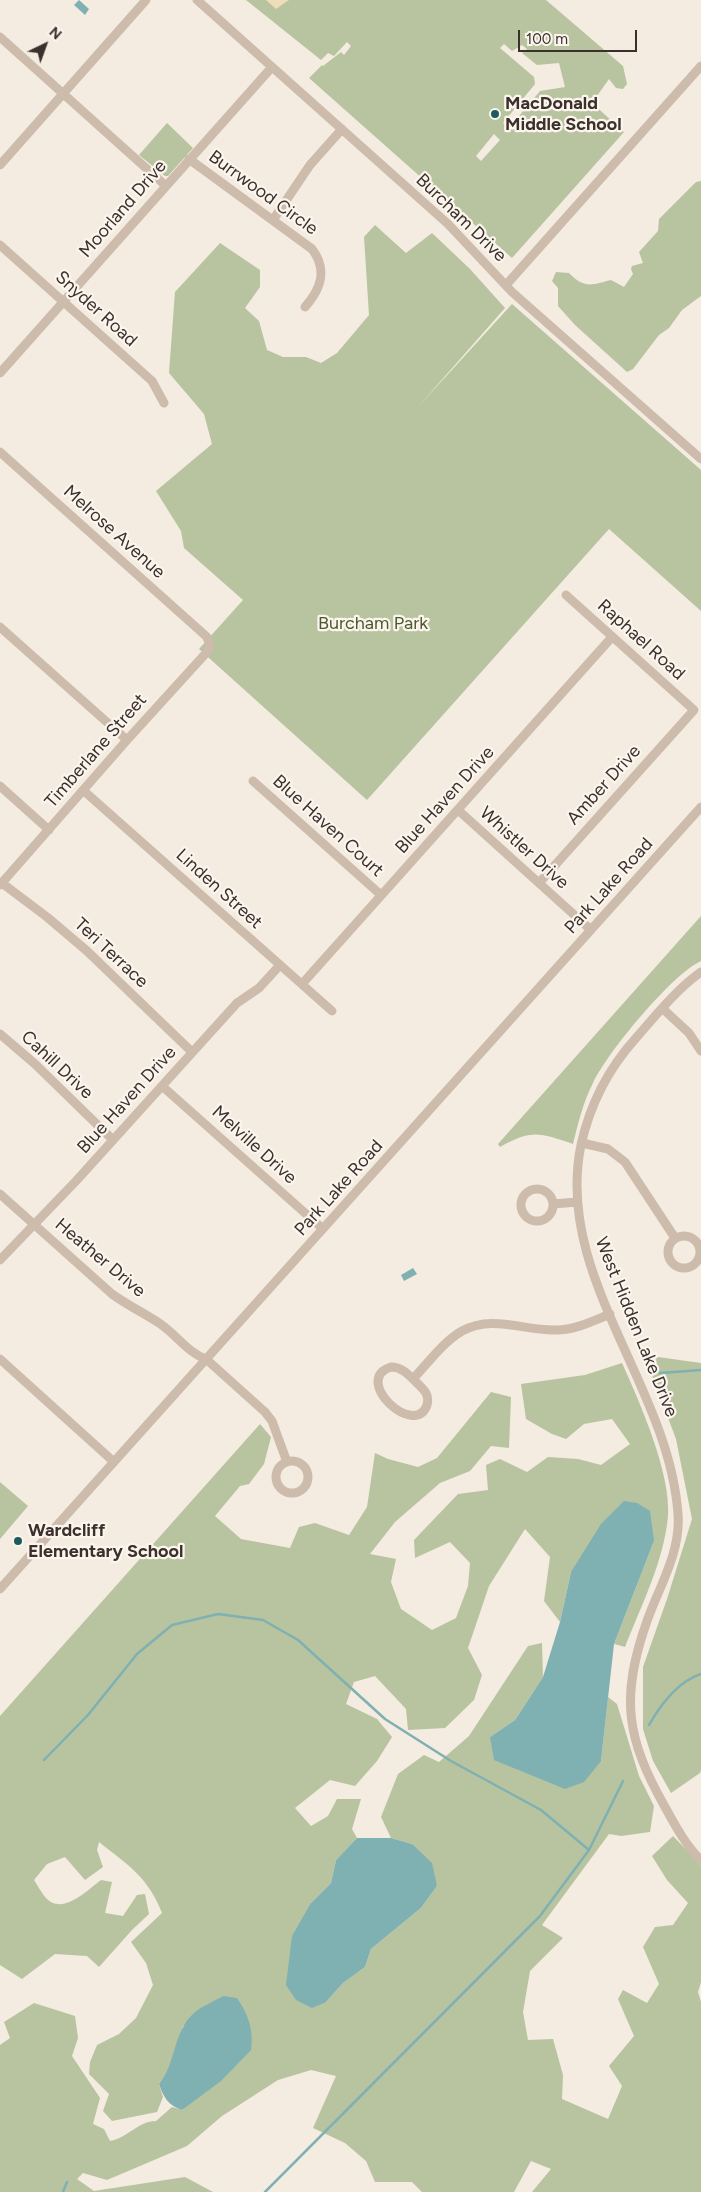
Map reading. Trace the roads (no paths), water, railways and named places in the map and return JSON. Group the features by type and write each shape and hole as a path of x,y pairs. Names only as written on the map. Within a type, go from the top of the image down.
{"street":[{"path":"0,165 146,0"},
{"name":"Burcham Drive","path":"197,0 448,224 506,285 701,459"},
{"path":"0,37 166,186"},
{"path":"506,285 701,66"},
{"name":"Moorland Drive","path":"0,373 272,67"},
{"path":"273,220 310,165 342,129"},
{"name":"Burrwood Circle","path":"190,159 312,249 320,263 321,285 315,296 305,307"},
{"name":"Snyder Road","path":"0,245 152,381 164,403"},
{"name":"Melrose Avenue","path":"0,452 207,637"},
{"name":"Raphael Road","path":"566,595 694,710"},
{"path":"0,627 127,740"},
{"name":"Timberlane Street","path":"1,884 207,652 210,646 207,637"},
{"name":"Blue Haven Drive","path":"302,984 612,637"},
{"name":"Amber Drive","path":"539,883 694,710"},
{"name":"Blue Haven Court","path":"253,781 381,895"},
{"path":"0,786 49,830"},
{"name":"Linden Street","path":"84,791 332,1011"},
{"name":"Park Lake Road","path":"0,1588 701,807"},
{"name":"Whistler Drive","path":"458,810 591,930"},
{"name":"Teri Terrace","path":"1,884 47,917 87,951 192,1052"},
{"name":"Blue Haven Drive","path":"0,1260 113,1140 237,1003 258,988 280,965"},
{"name":"West Hidden Lake Drive","path":"700,1856 673,1822 650,1781 633,1731 629,1700 632,1673 639,1646 674,1552 679,1516 668,1459 658,1426 610,1314 587,1254 577,1202 577,1172 582,1144 593,1104 607,1076 623,1052 662,1008 680,989 701,972"},
{"path":"662,1008 689,1033 701,1051"},
{"name":"Cahill Drive","path":"0,1034 35,1064 113,1140"},
{"name":"Melville Drive","path":"162,1086 323,1229"},
{"path":"582,1144 608,1150 625,1162 675,1238"},
{"name":"Heather Drive","path":"0,1194 112,1294 129,1307 159,1323 197,1356 206,1359 265,1412 272,1422 287,1462"},
{"path":"553,1204 577,1202"},
{"path":"413,1379 447,1342 460,1332 476,1326 497,1323 539,1330 559,1330 577,1327 610,1314"},
{"path":"0,1359 114,1462"},
{"path":"391,1367 402,1369 413,1379 425,1390 428,1401 423,1411 411,1416 403,1414 381,1393 378,1383 381,1373 391,1367"}],"water":[{"path":"79,0 89,9 85,15 74,5"},
{"path":"413,1268 417,1274 404,1281 401,1275"},
{"path":"624,1501 637,1503 650,1511 654,1541 614,1644 601,1761 584,1782 565,1789 494,1760 490,1737 515,1720 543,1677 560,1622 571,1572 601,1524"},
{"path":"357,1838 391,1838 412,1844 432,1863 437,1886 421,1908 371,1949 365,1967 343,1983 326,2002 312,2008 296,2000 286,1985 292,1936 311,1903 331,1883 336,1860"},
{"path":"223,1996 237,1998 244,2010 251,2029 251,2050 221,2081 182,2110 173,2106 167,2100 159,2084 169,2067 186,2021 199,2009"}],"waterway":[{"path":"660,1373 701,1370"},
{"path":"44,1760 88,1715 137,1654 172,1625 218,1614 263,1620 298,1640 385,1719 451,1761 541,1810 589,1850"},
{"path":"649,1725 659,1709 677,1688 684,1682 701,1674"},
{"path":"265,2192 540,1916 589,1850 623,1781"},
{"path":"63,2192 67,2182"}],"place":[{"name":"MacDonald Middle School","path":"495,114"},
{"name":"Wardcliff Elementary School","path":"18,1541"}],"park label":[{"name":"Burcham Park","path":"373,624"}]}
